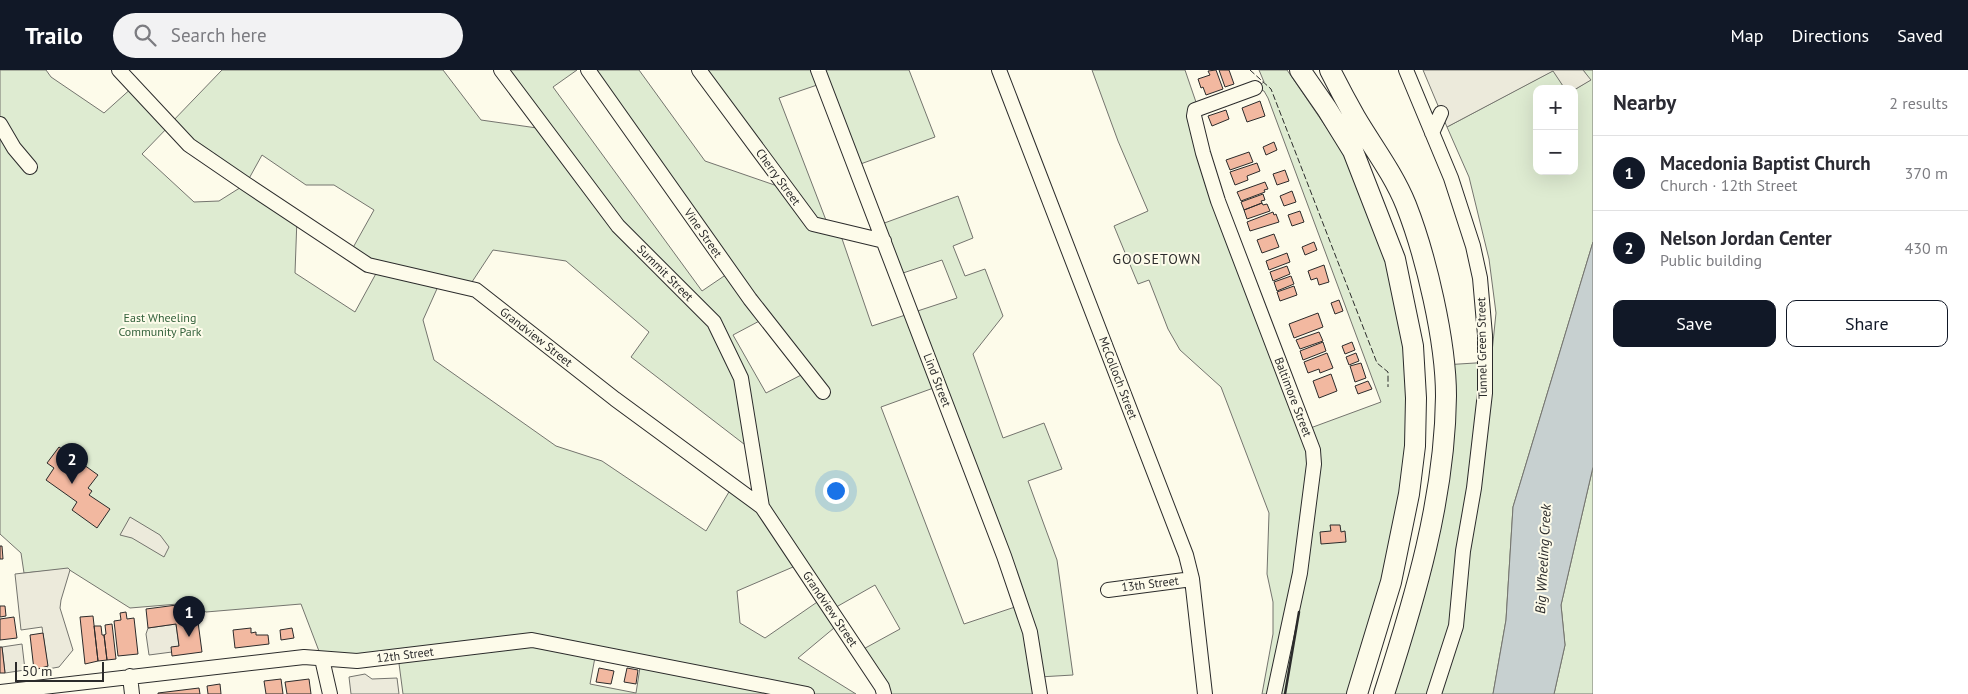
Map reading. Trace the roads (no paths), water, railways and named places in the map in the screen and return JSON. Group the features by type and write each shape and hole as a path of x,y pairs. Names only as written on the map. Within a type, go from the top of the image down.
{"highway":[{"path":"1287,70 1314,106 1350,162 1377,211"},
{"path":"1300,70 1353,151 1395,259 1413,346 1416,398 1415,446 1409,494 1391,582 1357,694"},
{"path":"1320,70 1355,117 1382,158 1406,204 1432,294 1442,348 1446,395 1437,496 1422,561 1385,694"},
{"path":"1330,70 1355,117"},
{"path":"1347,694 1391,582"}],"street":[{"name":"Grandview Street","path":"119,70 189,145 213,162 368,265 476,290 615,399 762,507 882,687 884,694"},
{"name":"Summit Street","path":"501,70 618,226 714,322 741,378 762,507"},
{"name":"Vine Street","path":"588,70 750,299 823,392"},
{"name":"Cherry Street","path":"699,70 813,224 884,241"},
{"name":"Lind Street","path":"818,70 1007,564 1030,632 1040,694"},
{"name":"McColloch Street","path":"999,70 1182,544 1192,579 1205,694"},
{"name":"Tunnel Green Street","path":"1406,70 1451,178 1473,246 1480,278 1482,303 1485,393 1474,488 1463,551 1456,626 1434,694"},
{"name":"Baltimore Street","path":"1255,88 1195,110 1194,116 1218,201 1313,450 1314,464 1300,573 1274,694"},
{"path":"1432,133 1441,113"},
{"path":"0,124 14,148 30,166"},
{"name":"13th Street","path":"1108,590 1192,579"},
{"name":"12th Street","path":"0,692 304,657 357,661 532,640 807,694"},
{"path":"322,659 330,694"},
{"path":"130,676 132,694"}],"water":[{"name":"Big Wheeling Creek","path":"1593,242 1593,467 1561,605 1565,645 1554,694 1493,694 1506,620 1513,507"}],"place":[{"name":"Nelson Jordan Center","path":"72,484"},
{"name":"Macedonia Baptist Church","path":"189,637"}],"district":[{"name":"GOOSETOWN","path":"1157,259"}],"park label":[{"name":"East Wheeling Community Park","path":"160,325"}]}
